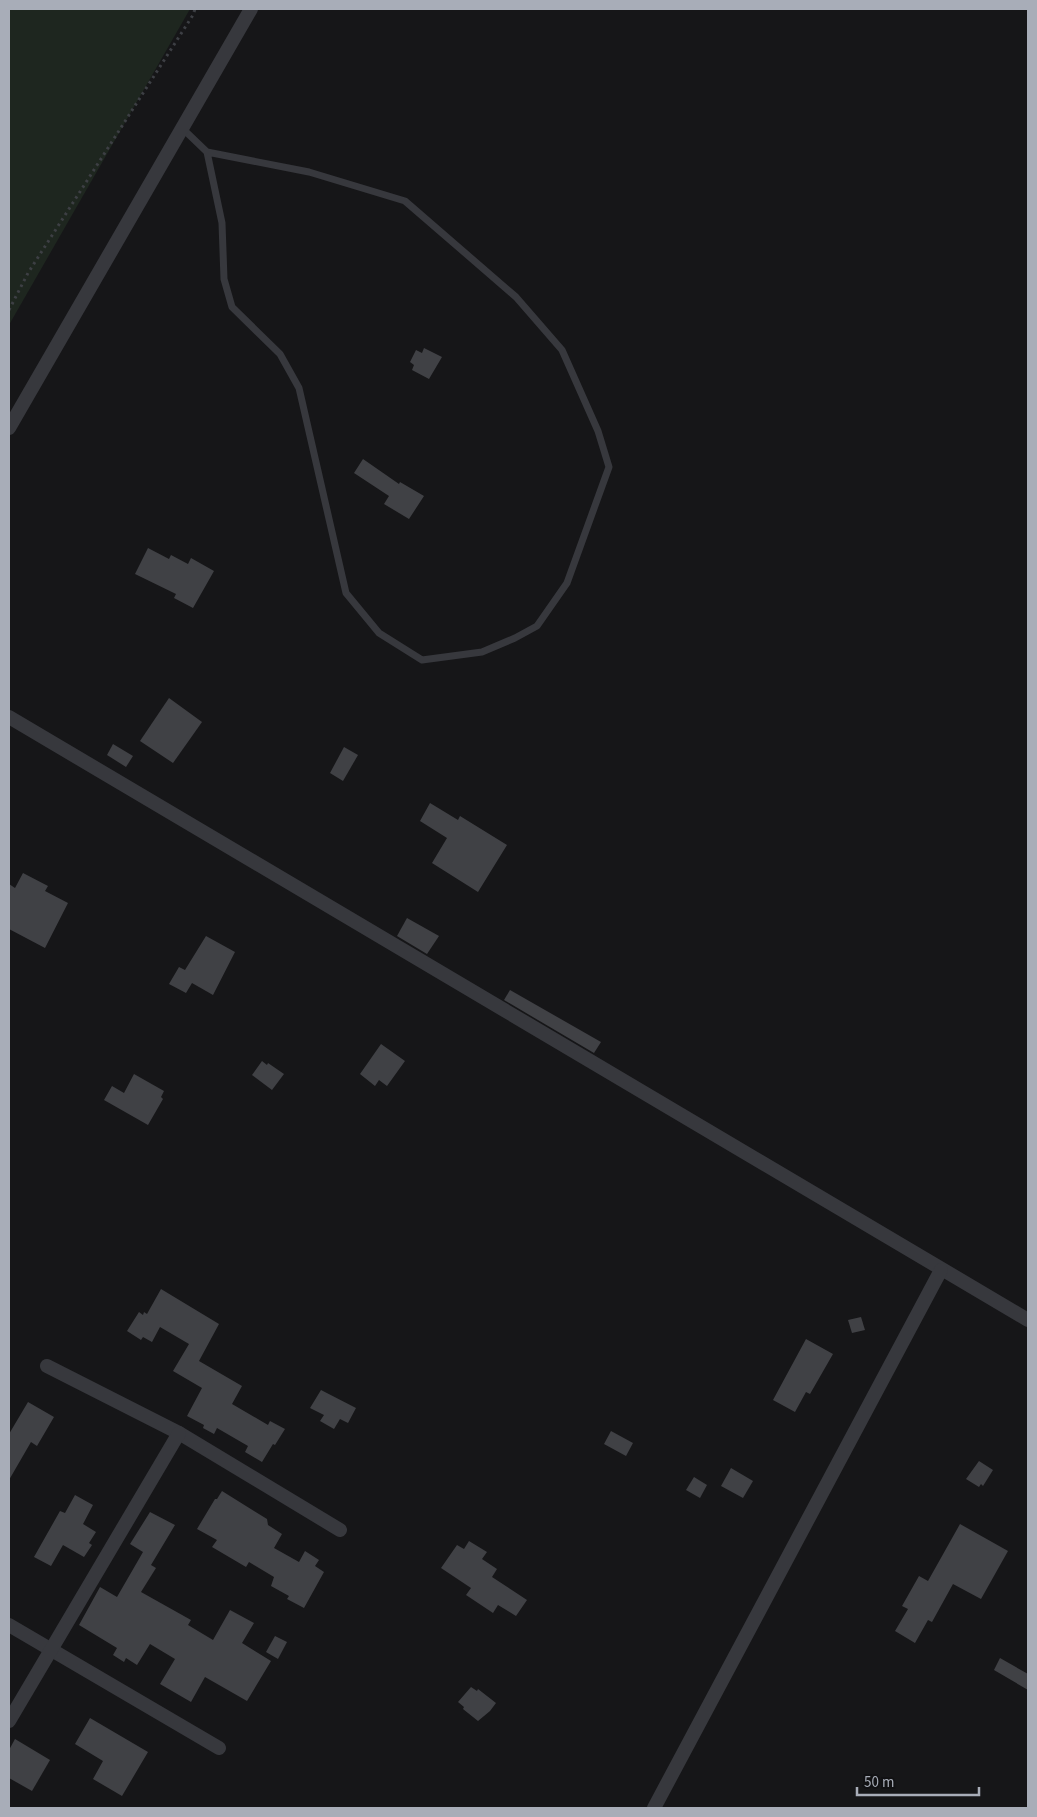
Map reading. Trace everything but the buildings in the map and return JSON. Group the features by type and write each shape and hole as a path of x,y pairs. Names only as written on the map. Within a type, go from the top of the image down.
{"street":[{"path":"9,428 250,9"},
{"path":"9,717 1028,1320"},
{"path":"654,1808 941,1270"},
{"path":"47,1366 179,1433 340,1530"},
{"path":"9,1722 179,1433"},
{"path":"9,1626 219,1748"}],"lane":[{"path":"182,128 207,152 309,172 405,201 516,297 562,350 598,431 609,467 567,583 537,626 482,652 422,660 379,633 346,593 299,388 280,354 232,307 224,279 222,223 207,152"}],"path":[{"path":"9,310 28,273 188,24 195,9"}],"shaded area":[{"path":"9,9 190,9 9,325"}]}
